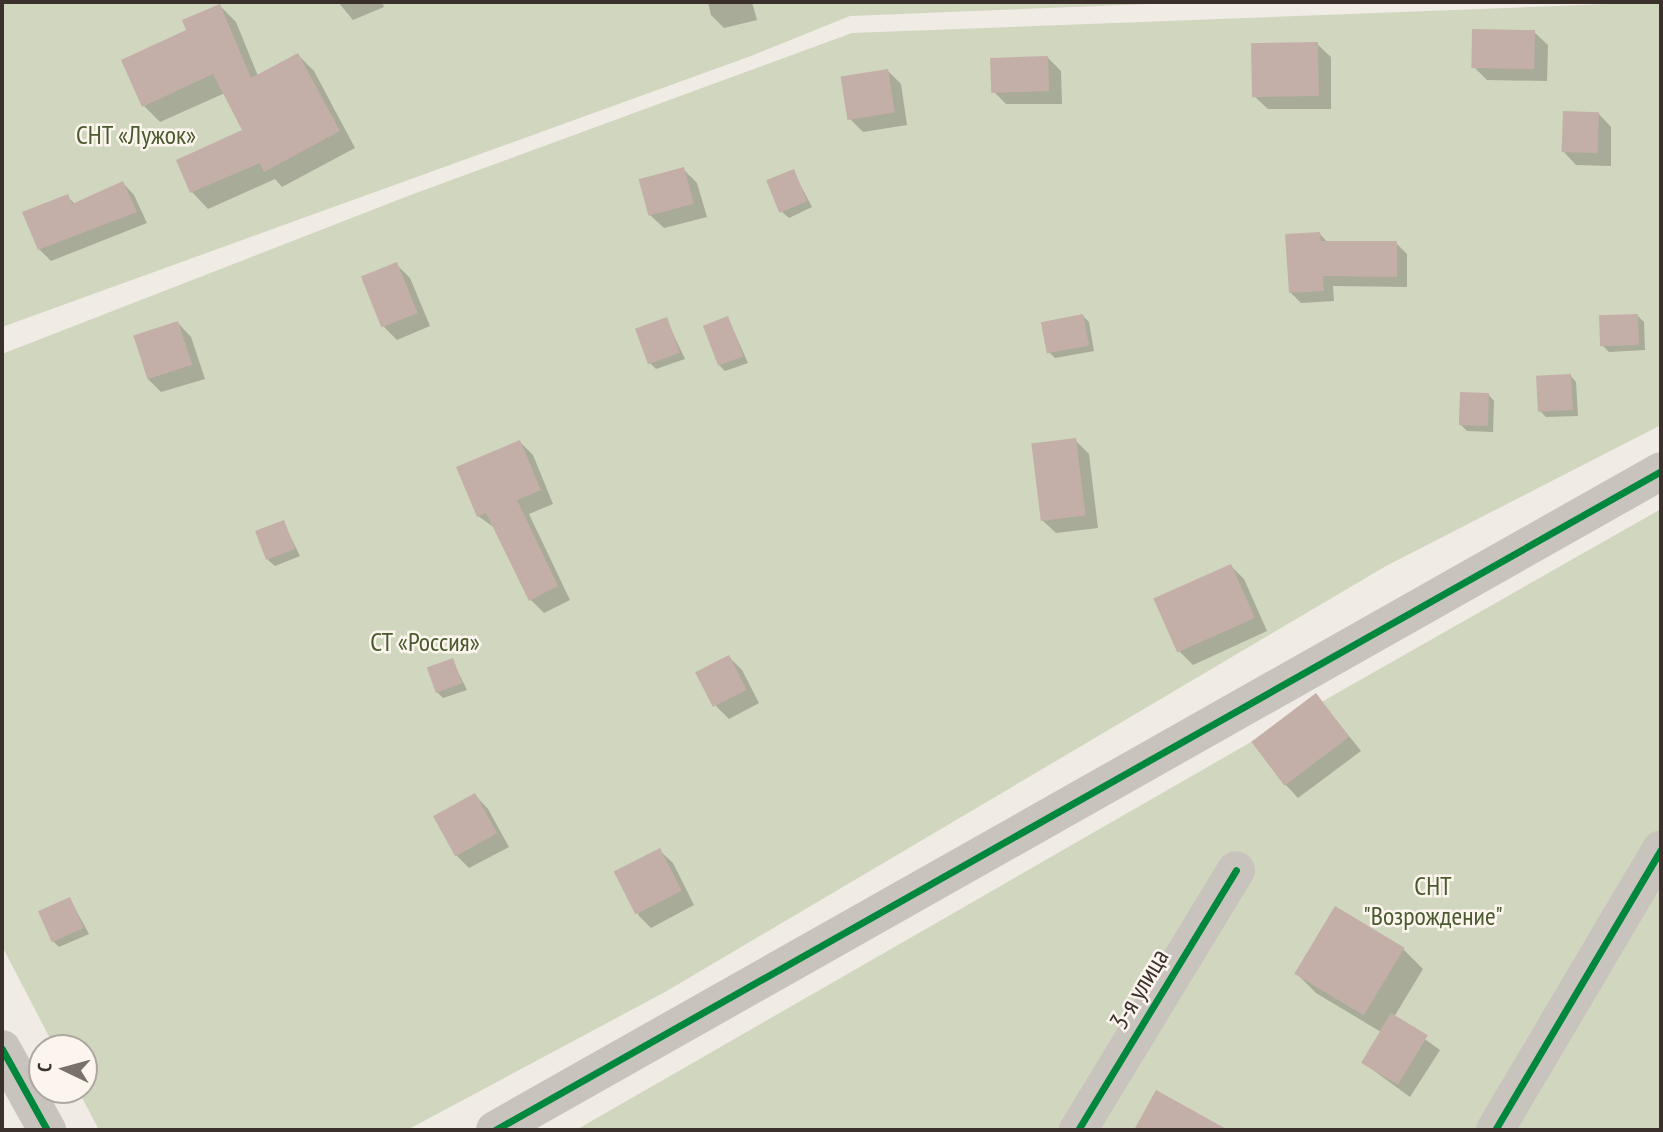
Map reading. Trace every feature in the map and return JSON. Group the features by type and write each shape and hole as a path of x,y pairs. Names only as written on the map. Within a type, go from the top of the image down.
{"street":[{"path":"495,1130 1661,471"},
{"path":"1495,1130 1661,849"},
{"name":"3-я улица","path":"1078,1130 1236,870"},
{"path":"2,1049 47,1130"}],"green space":[{"name":"СНТ «Лужок»","path":"2,2 1198,2 850,16 751,56 2,327"},
{"name":"СТ «Россия»","path":"1661,2 1661,425 1386,566 665,992 407,1130 99,1130 85,1104 98,1104 98,1034 48,1034 2,946 2,354 408,196 852,33"},
{"name":"СНТ \"Возрождение\"","path":"1661,509 1661,1130 576,1130 1251,742"}],"building":[{"path":"220,4 251,78 298,53 340,131 264,172 260,163 190,193 176,160 242,130 213,74 142,107 121,60 186,30 182,20"},
{"path":"1472,29 1535,30 1534,69 1471,68"},
{"path":"1318,42 1319,96 1252,97 1251,43"},
{"path":"1048,56 1049,91 991,93 990,58"},
{"path":"888,69 895,112 847,120 841,77"},
{"path":"1563,111 1599,112 1598,153 1562,152"},
{"path":"684,167 694,204 648,216 639,179"},
{"path":"794,169 807,201 779,213 766,180"},
{"path":"123,181 137,212 38,250 22,212 68,194 72,204"},
{"path":"1320,232 1321,241 1397,241 1397,277 1323,276 1324,291 1289,293 1285,234"},
{"path":"397,262 418,313 381,328 361,277"},
{"path":"1083,314 1089,345 1047,354 1041,322"},
{"path":"1638,314 1639,345 1600,346 1599,315"},
{"path":"728,316 743,356 718,366 703,326"},
{"path":"667,317 680,353 648,364 635,329"},
{"path":"178,321 192,365 148,379 133,336"},
{"path":"1571,374 1573,410 1538,412 1536,376"},
{"path":"1460,392 1489,393 1488,426 1459,425"},
{"path":"1076,438 1086,515 1041,521 1031,443"},
{"path":"520,440 541,490 517,500 558,586 529,601 486,513 477,517 456,467"},
{"path":"284,520 295,549 266,560 255,531"},
{"path":"1231,564 1255,618 1177,652 1153,599"},
{"path":"729,655 747,690 713,707 695,672"},
{"path":"453,658 462,683 436,693 427,668"},
{"path":"1316,693 1349,737 1284,786 1251,742"},
{"path":"475,793 497,833 455,857 433,816"},
{"path":"660,848 682,891 635,914 614,872"},
{"path":"70,897 84,928 52,942 38,911"},
{"path":"1335,906 1404,948 1364,1015 1294,974"},
{"path":"1391,1013 1428,1035 1398,1085 1361,1063"},
{"path":"1156,1090 1228,1130 1134,1130"}],"cycle path":[{"path":"495,1130 1661,471"},
{"path":"1495,1130 1661,849"},
{"path":"1078,1130 1236,870"},
{"path":"2,1049 47,1130"}]}
